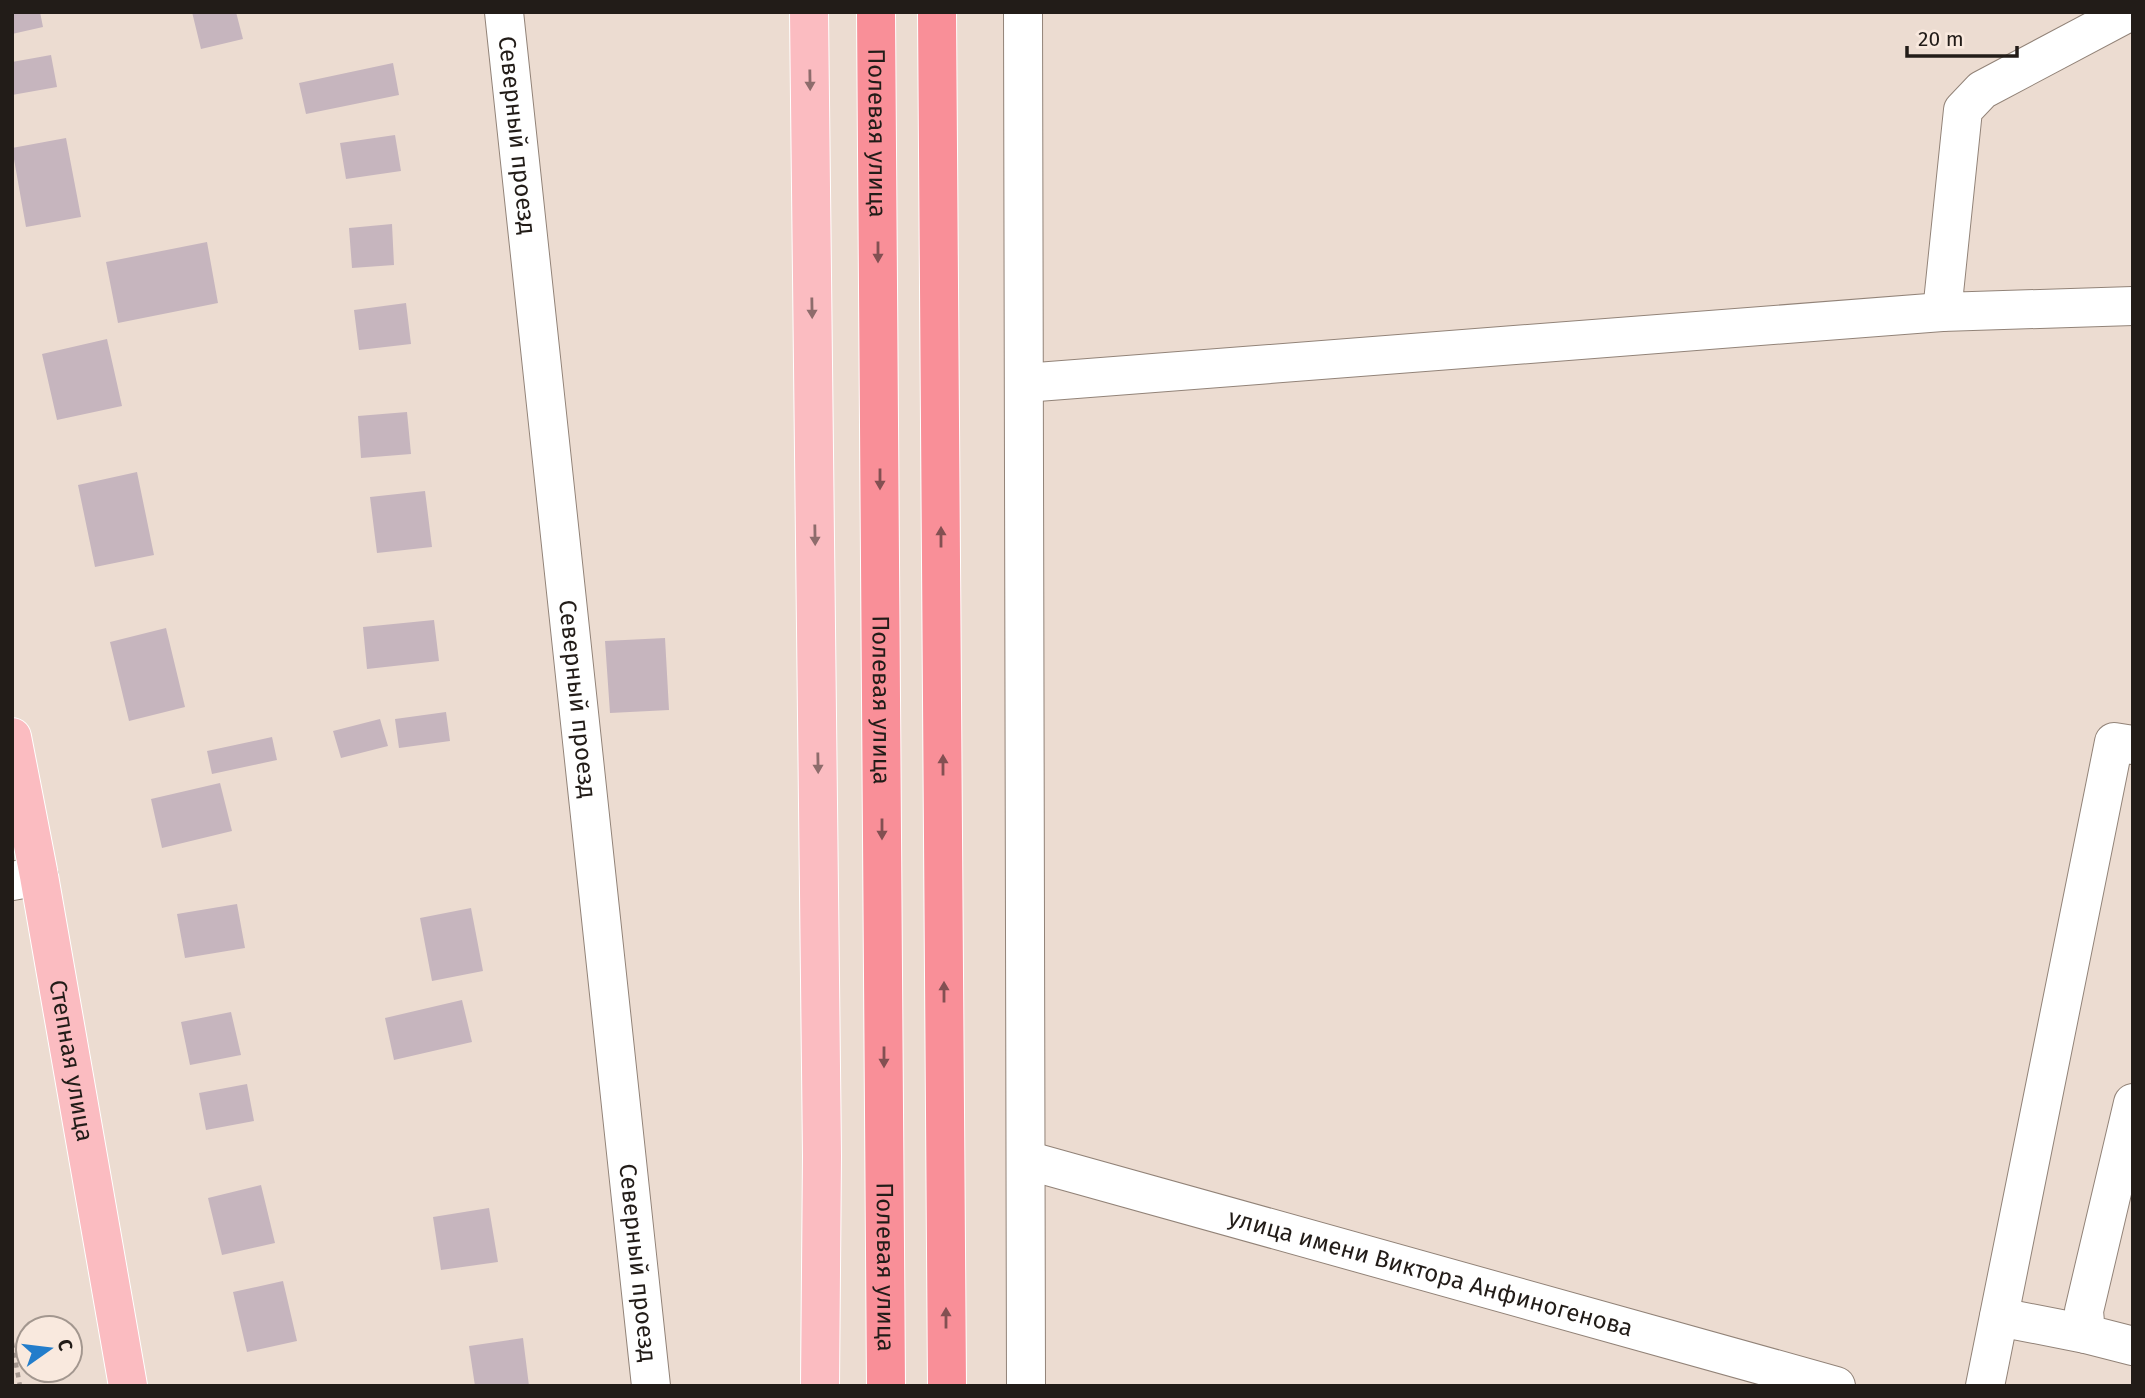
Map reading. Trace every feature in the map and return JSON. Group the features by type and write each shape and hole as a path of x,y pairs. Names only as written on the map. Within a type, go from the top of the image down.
{"highway":[{"name":"Полевая улица","path":"876,12 886,1386"},
{"path":"937,12 947,1386"}],"main road":[{"path":"809,12 822,1156 820,1386"},
{"name":"Степная улица","path":"12,737 26,879 128,1386"}],"street":[{"name":"Северный проезд","path":"504,12 651,1386"},
{"path":"1023,12 1026,1386"},
{"path":"1942,312 1964,110 1982,90 2129,12"},
{"path":"1024,383 1942,312 2133,306"},
{"path":"1985,1386 2114,742 2133,745"},
{"path":"2085,1334 2084,1311 2133,1103"},
{"name":"улица имени Виктора Анфиногенова","path":"1026,1160 1836,1386"},
{"path":"1999,1317 2133,1346"}],"path":[{"path":"12,1343 20,1386"}],"building":[{"path":"12,12 40,12 43,27 12,34"},
{"path":"192,12 236,12 243,39 201,49"},
{"path":"51,55 57,87 12,95 12,62"},
{"path":"393,63 399,95 306,114 299,83"},
{"path":"395,135 401,171 346,179 340,143"},
{"path":"66,138 81,217 26,227 12,148"},
{"path":"392,224 394,265 352,268 349,228"},
{"path":"207,242 218,303 118,323 106,262"},
{"path":"406,303 411,344 359,350 354,310"},
{"path":"107,339 122,406 57,420 42,354"},
{"path":"407,412 411,454 361,458 358,416"},
{"path":"137,472 154,555 95,567 78,485"},
{"path":"425,491 432,547 377,553 370,497"},
{"path":"434,620 439,661 367,669 363,627"},
{"path":"166,628 185,707 129,721 110,642"},
{"path":"665,638 669,710 610,713 605,641"},
{"path":"446,712 450,741 399,748 395,719"},
{"path":"380,719 388,746 341,758 333,731"},
{"path":"272,737 277,760 212,774 207,751"},
{"path":"220,783 232,831 162,848 151,799"},
{"path":"237,904 245,948 185,958 177,914"},
{"path":"471,908 483,971 432,981 420,918"},
{"path":"462,1000 472,1042 394,1060 385,1018"},
{"path":"231,1012 241,1055 190,1065 181,1022"},
{"path":"247,1084 254,1121 206,1130 199,1093"},
{"path":"261,1185 275,1243 222,1255 208,1198"},
{"path":"489,1208 498,1262 441,1270 433,1217"},
{"path":"283,1281 297,1341 247,1352 233,1292"},
{"path":"523,1338 529,1386 475,1386 469,1346"}]}
